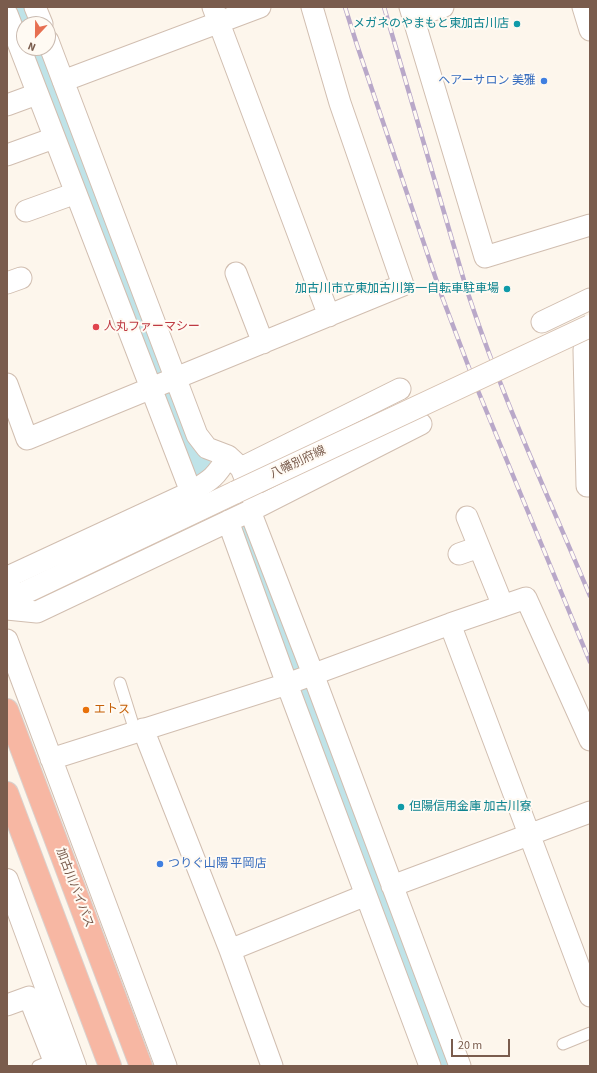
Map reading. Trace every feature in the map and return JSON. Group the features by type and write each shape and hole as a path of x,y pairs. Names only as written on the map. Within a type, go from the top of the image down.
{"highway":[{"name":"加古川バイパス","path":"7,710 141,1066"},
{"path":"7,793 110,1066"}],"main road":[{"name":"八幡別府線","path":"7,602 236,492 590,326"},
{"path":"7,880 75,1066"}],"street":[{"path":"63,81 216,15 260,7"},
{"path":"7,384 27,439 403,285 340,103 312,7"},
{"path":"443,7 411,12 485,257 590,225"},
{"path":"583,7 590,30"},
{"path":"7,14 76,193 163,384 207,448 235,462 253,509 299,679 366,895 430,1066"},
{"path":"216,15 329,316"},
{"path":"54,56 163,384 191,492"},
{"path":"7,105 37,94"},
{"path":"7,155 54,138"},
{"path":"26,212 76,193"},
{"path":"236,273 263,343"},
{"path":"542,322 590,299"},
{"path":"590,347 584,350 587,486 590,485"},
{"path":"7,584 12,575 191,492 210,481 220,469 400,389"},
{"path":"7,609 37,612 253,509 421,424"},
{"path":"467,517 469,551 503,606"},
{"path":"228,521 392,886 460,1066"},
{"path":"51,759 299,679 526,598 590,740"},
{"path":"450,624 590,996"},
{"path":"7,640 166,1066"},
{"path":"139,730 230,950 272,1066"},
{"path":"392,886 590,812"},
{"path":"230,950 366,895"},
{"path":"7,1005 29,997 49,1064"}],"lane":[{"path":"120,684 139,730"},
{"path":"563,1044 590,1033"}],"waterway":[{"path":"17,7 20,16"},
{"path":"36,56 199,482"},
{"path":"242,524 296,672 445,1066"}],"railway":[{"path":"345,7 441,294 474,381 590,662"},
{"path":"384,7 478,324 524,442 590,596"}],"place":[{"name":"メガネのやまもと東加古川店","path":"517,24"},
{"name":"ヘアーサロン 美雅","path":"544,81"},
{"name":"加古川市立東加古川第一自転車駐車場","path":"507,289"},
{"name":"人丸ファーマシー","path":"96,327"},
{"name":"エトス","path":"86,710"},
{"name":"但陽信用金庫 加古川寮","path":"401,807"},
{"name":"つりぐ山陽 平岡店","path":"160,864"}]}
